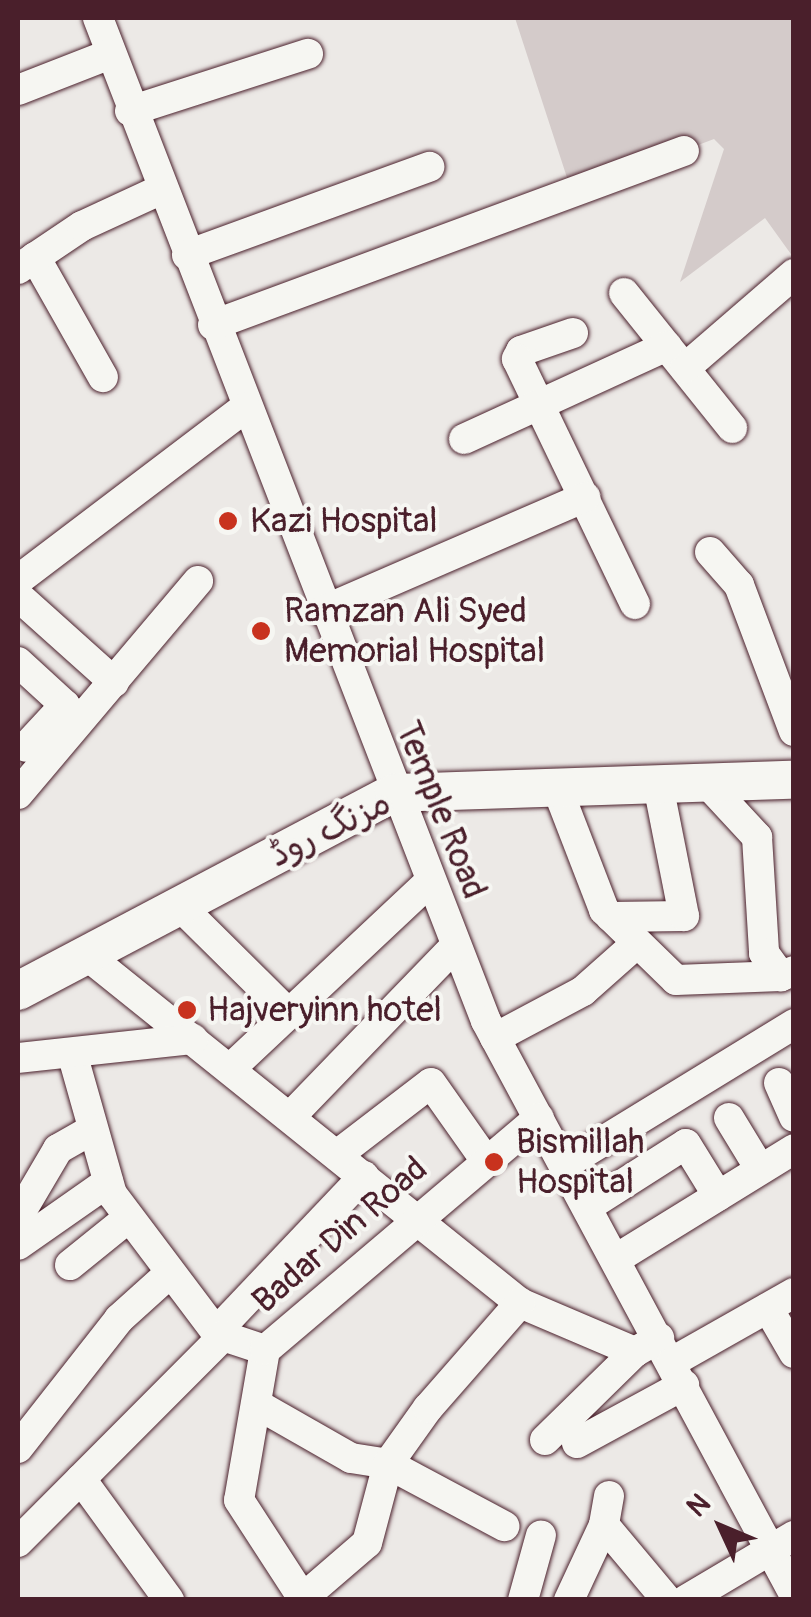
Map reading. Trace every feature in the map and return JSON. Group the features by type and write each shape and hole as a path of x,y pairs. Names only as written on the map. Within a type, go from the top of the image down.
{"main road":[{"name":"مزنگ روڈ","path":"18,991 394,793 794,780"}],"street":[{"name":"Temple Road","path":"98,18 108,55 322,611 494,1038 616,1259 662,1359 782,1543 794,1594"},
{"path":"130,111 308,54"},
{"path":"18,90 108,55"},
{"path":"213,324 684,152"},
{"path":"187,255 430,167"},
{"path":"103,377 26,263 82,226 162,189"},
{"path":"464,439 541,404 676,357 794,274"},
{"path":"624,292 732,428"},
{"path":"573,334 517,354 635,604"},
{"path":"18,580 244,408"},
{"path":"322,611 585,497"},
{"path":"710,552 739,586 794,731"},
{"path":"18,794 198,581"},
{"path":"18,596 114,682"},
{"path":"18,662 65,704 26,747"},
{"path":"707,783 757,837 764,952 787,973"},
{"path":"611,917 684,916 658,784"},
{"path":"557,788 611,917 676,980 787,973"},
{"path":"230,1070 429,882"},
{"path":"180,906 288,1014"},
{"path":"494,1038 583,990 637,943"},
{"path":"290,1117 455,946"},
{"path":"89,957 520,1303 662,1359"},
{"path":"564,1164 794,1024"},
{"path":"18,1058 192,1040"},
{"path":"72,1053 108,1182 126,1219 216,1332 364,1176"},
{"path":"337,1155 431,1083 486,1161"},
{"path":"780,1084 794,1117"},
{"name":"Badar Din Road","path":"18,1542 223,1336 265,1350 415,1218 539,1118"},
{"path":"728,1118 760,1170"},
{"path":"639,1119 662,1160"},
{"path":"18,1217 58,1149 94,1129"},
{"path":"587,1207 686,1144 718,1196"},
{"path":"616,1259 794,1148"},
{"path":"18,1245 108,1182"},
{"path":"70,1265 126,1219"},
{"path":"18,1448 118,1318 169,1274"},
{"path":"545,1440 662,1359 780,1300 794,1353"},
{"path":"265,1350 239,1500 303,1598 366,1543 388,1464 428,1408 520,1303"},
{"path":"577,1443 662,1359"},
{"path":"258,1405 351,1458 388,1464 504,1526"},
{"path":"81,1478 169,1600"},
{"path":"570,1600 606,1510 667,1600"},
{"path":"523,1600 542,1535"},
{"path":"686,1600 782,1543"}],"shaded area":[{"path":"515,18 793,18 793,257 765,218 680,282 724,149 714,139 572,193"}],"place":[{"name":"Kazi Hospital","path":"228,521"},
{"name":"Ramzan Ali Syed Memorial Hospital","path":"261,631"},
{"name":"Hajveryinn hotel","path":"187,1010"},
{"name":"Bismillah Hospital","path":"494,1162"}]}
